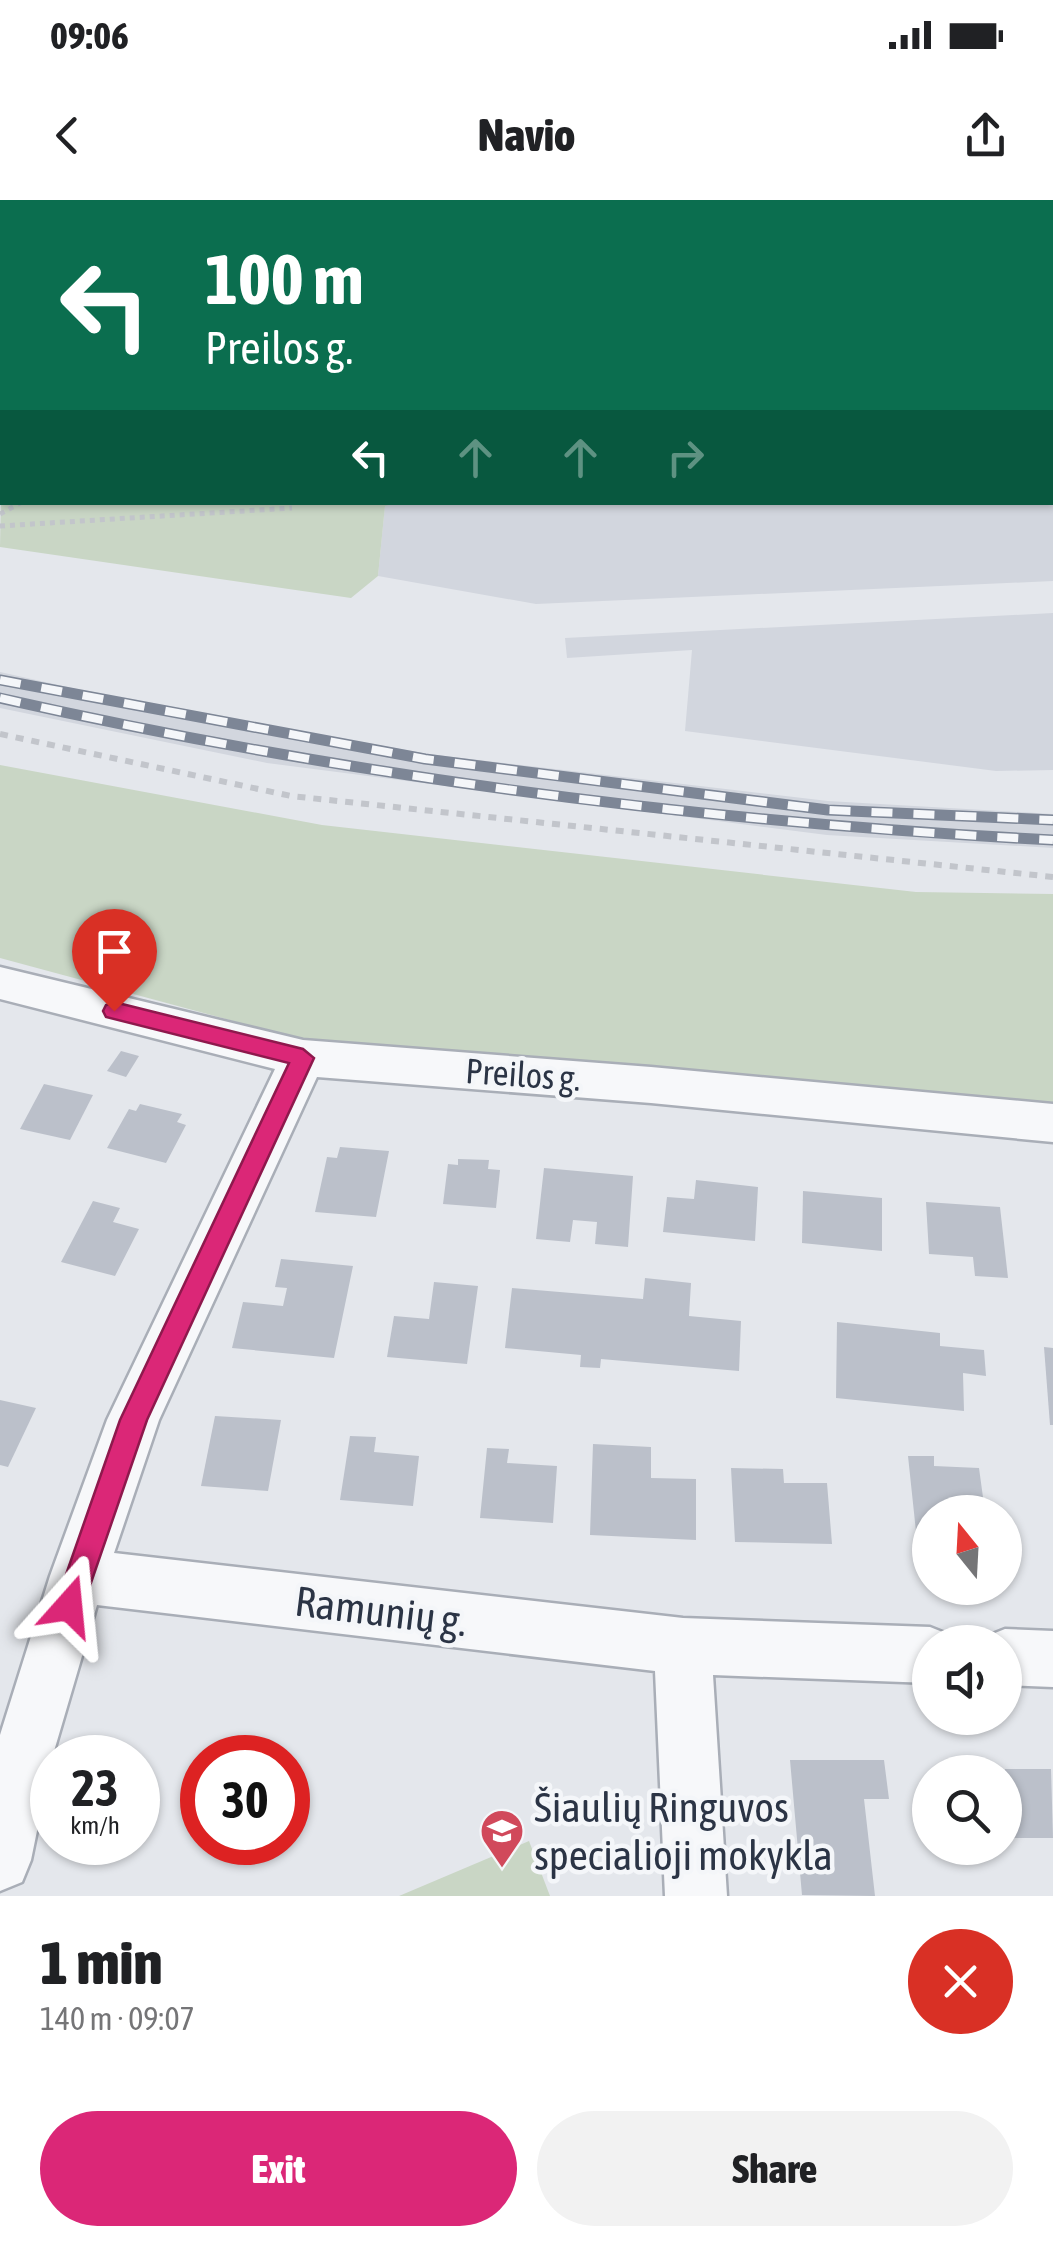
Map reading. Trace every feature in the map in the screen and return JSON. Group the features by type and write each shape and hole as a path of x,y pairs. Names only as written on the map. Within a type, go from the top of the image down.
{"street":[{"name":"Preilos g.","path":"0,983 303,1058 651,1085 1053,1123"},
{"path":"0,1860 31,1729 78,1576 134,1420 303,1058"},
{"name":"Ramunių g.","path":"78,1576 683,1646 912,1654"},
{"path":"683,1646 696,1896"},
{"path":"1022,1658 1053,1659"}],"path":[{"path":"0,526 292,508"},
{"path":"0,734 291,796 1053,877"}],"shaded area":[{"path":"385,505 1053,505 1053,581 536,604 378,576"},
{"path":"1053,613 1053,770 996,771 685,731 692,650 567,658 565,638"},
{"path":"0,672 144,704 428,754 828,801 1053,814 1053,848 827,835 267,763 0,708"}],"green space":[{"path":"1,505 389,505 385,506 378,576 351,598 0,547"},
{"path":"0,765 322,825 916,892 1053,894 1053,1112 311,1042 0,958"},
{"name":"Šiaulių Ringuvos specialioji mokykla","path":"529,1841 550,1896 399,1896"}],"building":[{"path":"121,1051 139,1056 126,1077 107,1071"},
{"path":"44,1084 93,1095 70,1140 20,1129"},
{"path":"140,1104 182,1114 177,1122 186,1125 166,1163 107,1148 129,1109 136,1111"},
{"path":"340,1147 389,1151 376,1217 315,1212 327,1157 337,1158"},
{"path":"458,1159 489,1160 488,1169 500,1170 496,1208 443,1204 448,1164 458,1165"},
{"path":"544,1168 633,1176 628,1247 595,1244 597,1222 573,1220 570,1242 536,1239"},
{"path":"696,1180 758,1187 755,1241 663,1232 667,1197 694,1199"},
{"path":"803,1191 882,1198 882,1251 802,1243"},
{"path":"93,1201 120,1208 113,1222 139,1229 115,1276 61,1262"},
{"path":"926,1202 1000,1207 1008,1278 975,1276 973,1257 929,1254"},
{"path":"281,1259 353,1266 334,1358 232,1348 243,1302 283,1306 287,1288 275,1287"},
{"path":"645,1278 691,1283 689,1316 741,1321 739,1371 601,1359 600,1368 580,1367 581,1355 505,1348 512,1288 643,1299"},
{"path":"434,1282 478,1286 467,1364 387,1357 394,1316 429,1319"},
{"path":"837,1322 940,1333 940,1346 984,1350 986,1376 963,1373 964,1411 836,1398"},
{"path":"1044,1347 1053,1348 1053,1425 1050,1425"},
{"path":"0,1400 36,1408 8,1467 0,1465"},
{"path":"215,1416 281,1420 268,1491 201,1486"},
{"path":"350,1436 376,1437 374,1452 419,1456 413,1506 340,1500"},
{"path":"593,1444 651,1447 651,1478 696,1479 696,1540 590,1535"},
{"path":"487,1448 509,1449 507,1463 557,1466 553,1523 480,1518"},
{"path":"908,1456 934,1456 934,1466 979,1468 983,1495 912,1495"},
{"path":"731,1468 783,1469 784,1483 827,1483 832,1544 735,1542"},
{"path":"790,1760 884,1760 889,1799 864,1799 875,1896 802,1895"},
{"path":"1022,1769 1051,1769 1053,1838 1022,1838"}],"railway":[{"path":"0,680 425,759 828,810 1053,820"},
{"path":"0,698 261,751 524,792 788,821 1053,840"}],"place":[{"name":"Šiaulių Ringuvos specialioji mokykla","path":"502,1869"}],"route":[{"path":"69,1606 134,1420 303,1058 114,1011"}]}
